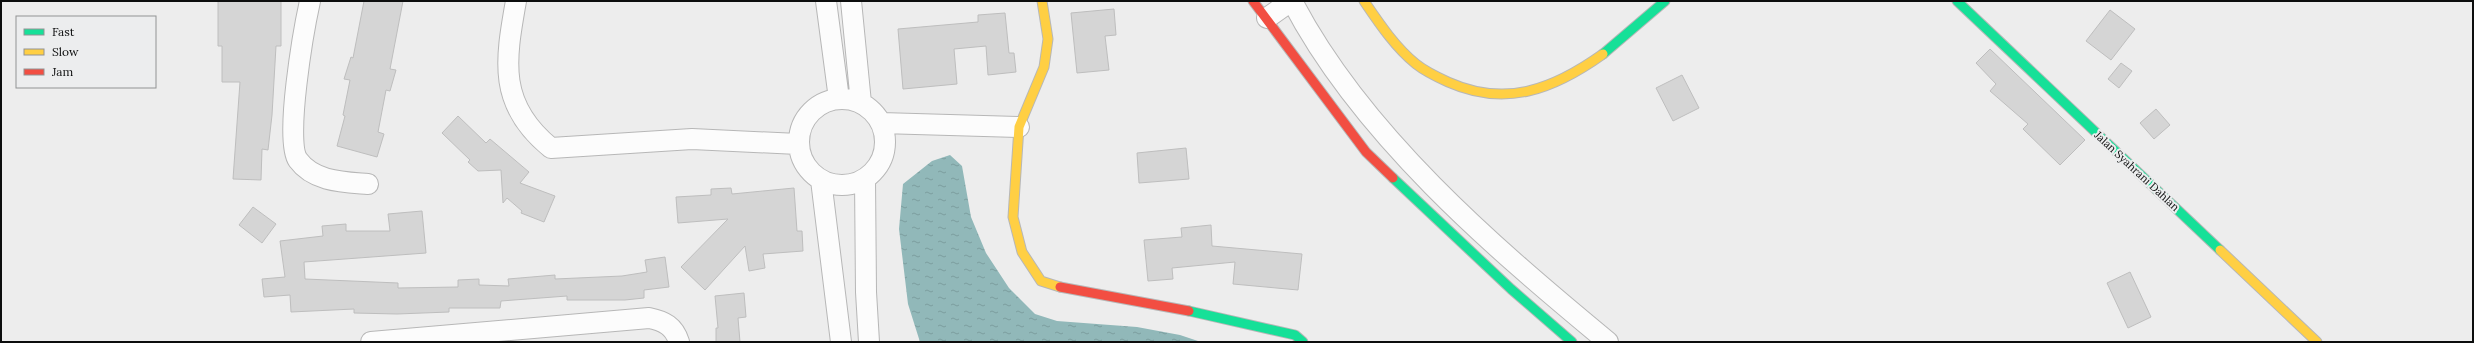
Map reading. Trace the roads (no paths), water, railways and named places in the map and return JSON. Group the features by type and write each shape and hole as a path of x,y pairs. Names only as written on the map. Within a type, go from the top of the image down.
{"street":[{"path":"310,1 295,98 294,153 299,162 317,176 330,180 368,184"},
{"path":"516,1 508,44 509,90 529,127 551,148 692,139 798,144"},
{"path":"826,1 839,99"},
{"path":"851,1 861,103"},
{"path":"1042,1 1048,39 1044,67 1019,128 1013,217 1022,252 1041,281 1072,290 1155,304 1295,335 1303,342"},
{"path":"1253,1 1366,152 1511,289 1572,342"},
{"path":"1267,18 1291,1 1305,27 1368,114 1386,135 1490,241 1608,342"},
{"path":"1364,1 1416,64 1456,89 1489,97 1529,93 1573,75 1616,46 1665,1"},
{"name":"Jalan Syahrani Dahlan","path":"1957,1 2317,342"},
{"path":"839,99 861,103 871,110 881,123 885,135 884,152 877,167 865,178 843,185 821,180 805,165 798,144 803,122 818,106 839,99"},
{"path":"881,123 1019,128"},
{"path":"865,178 866,292 869,342"},
{"path":"821,180 841,342"},
{"path":"371,342 649,318 665,322 677,334 679,342"}],"water":[{"path":"950,155 962,166 971,217 986,253 1009,288 1035,314 1057,321 1137,327 1180,335 1201,342 920,342 908,304 899,229 903,184 932,161"}]}
